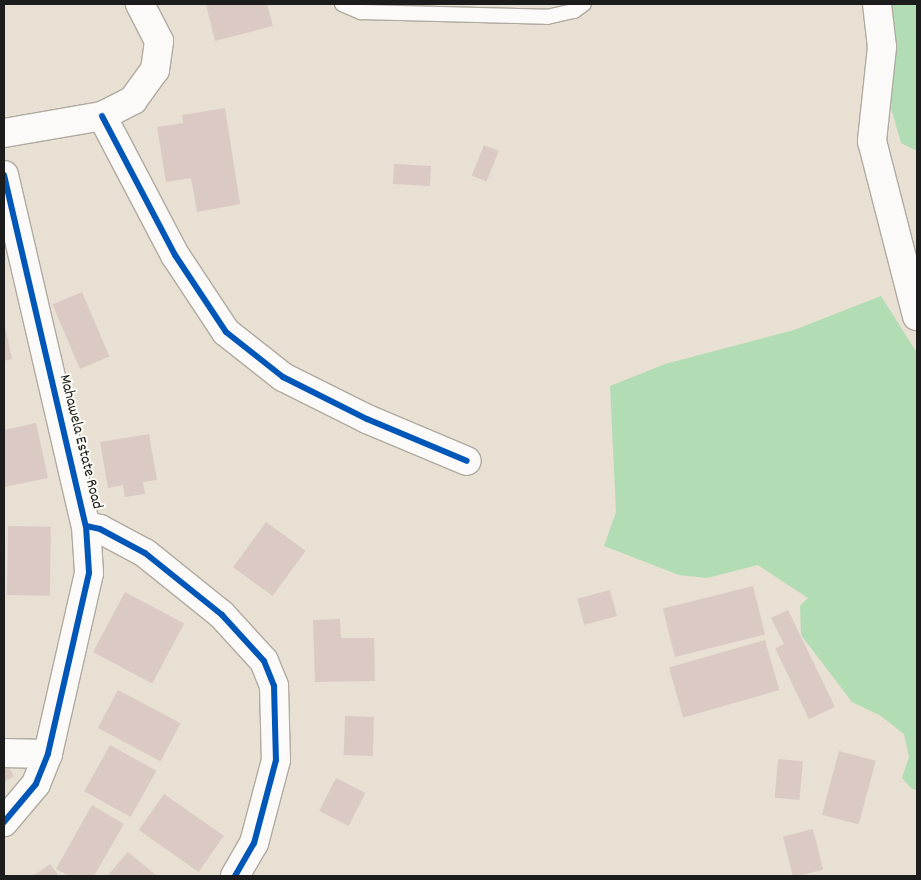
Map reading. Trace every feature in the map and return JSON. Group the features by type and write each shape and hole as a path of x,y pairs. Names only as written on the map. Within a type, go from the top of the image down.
{"street":[{"path":"4,133 102,116 134,100 155,70 159,42 140,4"},
{"path":"877,4 882,47 872,140 917,316"},
{"path":"102,116 175,254 226,332 283,377 367,419 467,461"},
{"name":"Mahawela Estate Road","path":"4,175 86,526 89,572 48,754 36,784 4,822"},
{"path":"86,526 100,529 145,554 222,615 264,662 274,686 276,760 254,843 235,876"},
{"path":"4,753 48,754"}],"lane":[{"path":"342,4 361,12 547,17 574,11 584,4"}],"green space":[{"path":"888,4 917,4 917,151 901,143 891,108 895,39"},
{"path":"881,296 917,353 917,790 912,789 902,778 909,757 904,734 881,716 852,702 801,635 800,606 808,598 758,565 707,578 679,575 604,546 616,512 610,386 665,364 794,330"}],"building":[{"path":"267,4 273,26 215,41 206,5"},
{"path":"225,108 240,204 197,212 191,178 166,182 157,127 183,123 182,115"},
{"path":"484,145 499,151 486,182 472,176"},
{"path":"394,164 431,166 430,186 393,184"},
{"path":"82,292 109,356 80,369 53,305"},
{"path":"4,321 12,359 4,361"},
{"path":"36,423 48,478 4,487 4,430"},
{"path":"149,434 157,480 143,482 145,494 125,497 123,485 108,488 100,442"},
{"path":"266,522 306,551 273,596 233,567"},
{"path":"8,526 51,527 50,596 7,595"},
{"path":"753,586 765,635 675,657 663,608"},
{"path":"610,590 617,616 584,625 577,599"},
{"path":"125,592 184,623 152,683 93,652"},
{"path":"788,610 835,707 809,719 775,648 784,644 771,618"},
{"path":"340,619 341,638 374,638 375,681 315,682 313,620"},
{"path":"765,640 779,690 683,718 669,668"},
{"path":"118,690 181,723 161,761 98,728"},
{"path":"345,716 374,717 373,756 344,755"},
{"path":"110,745 156,771 131,817 84,791"},
{"path":"839,751 876,761 859,825 822,815"},
{"path":"4,759 14,776 4,782"},
{"path":"778,759 803,761 800,800 775,798"},
{"path":"336,778 365,793 349,826 319,811"},
{"path":"164,794 224,836 199,872 139,830"},
{"path":"92,805 124,824 94,876 69,876 56,869"},
{"path":"813,829 823,870 793,876 783,836"},
{"path":"128,852 157,876 107,876"},
{"path":"50,864 59,876 33,876"}],"cycle path":[{"path":"102,116 175,255 226,332 283,377 367,419 467,461"},
{"path":"4,175 86,526 89,573 48,754 36,784 4,822"},
{"path":"86,526 100,529 145,553 222,615 264,661 274,686 276,760 254,843 235,876"}]}
